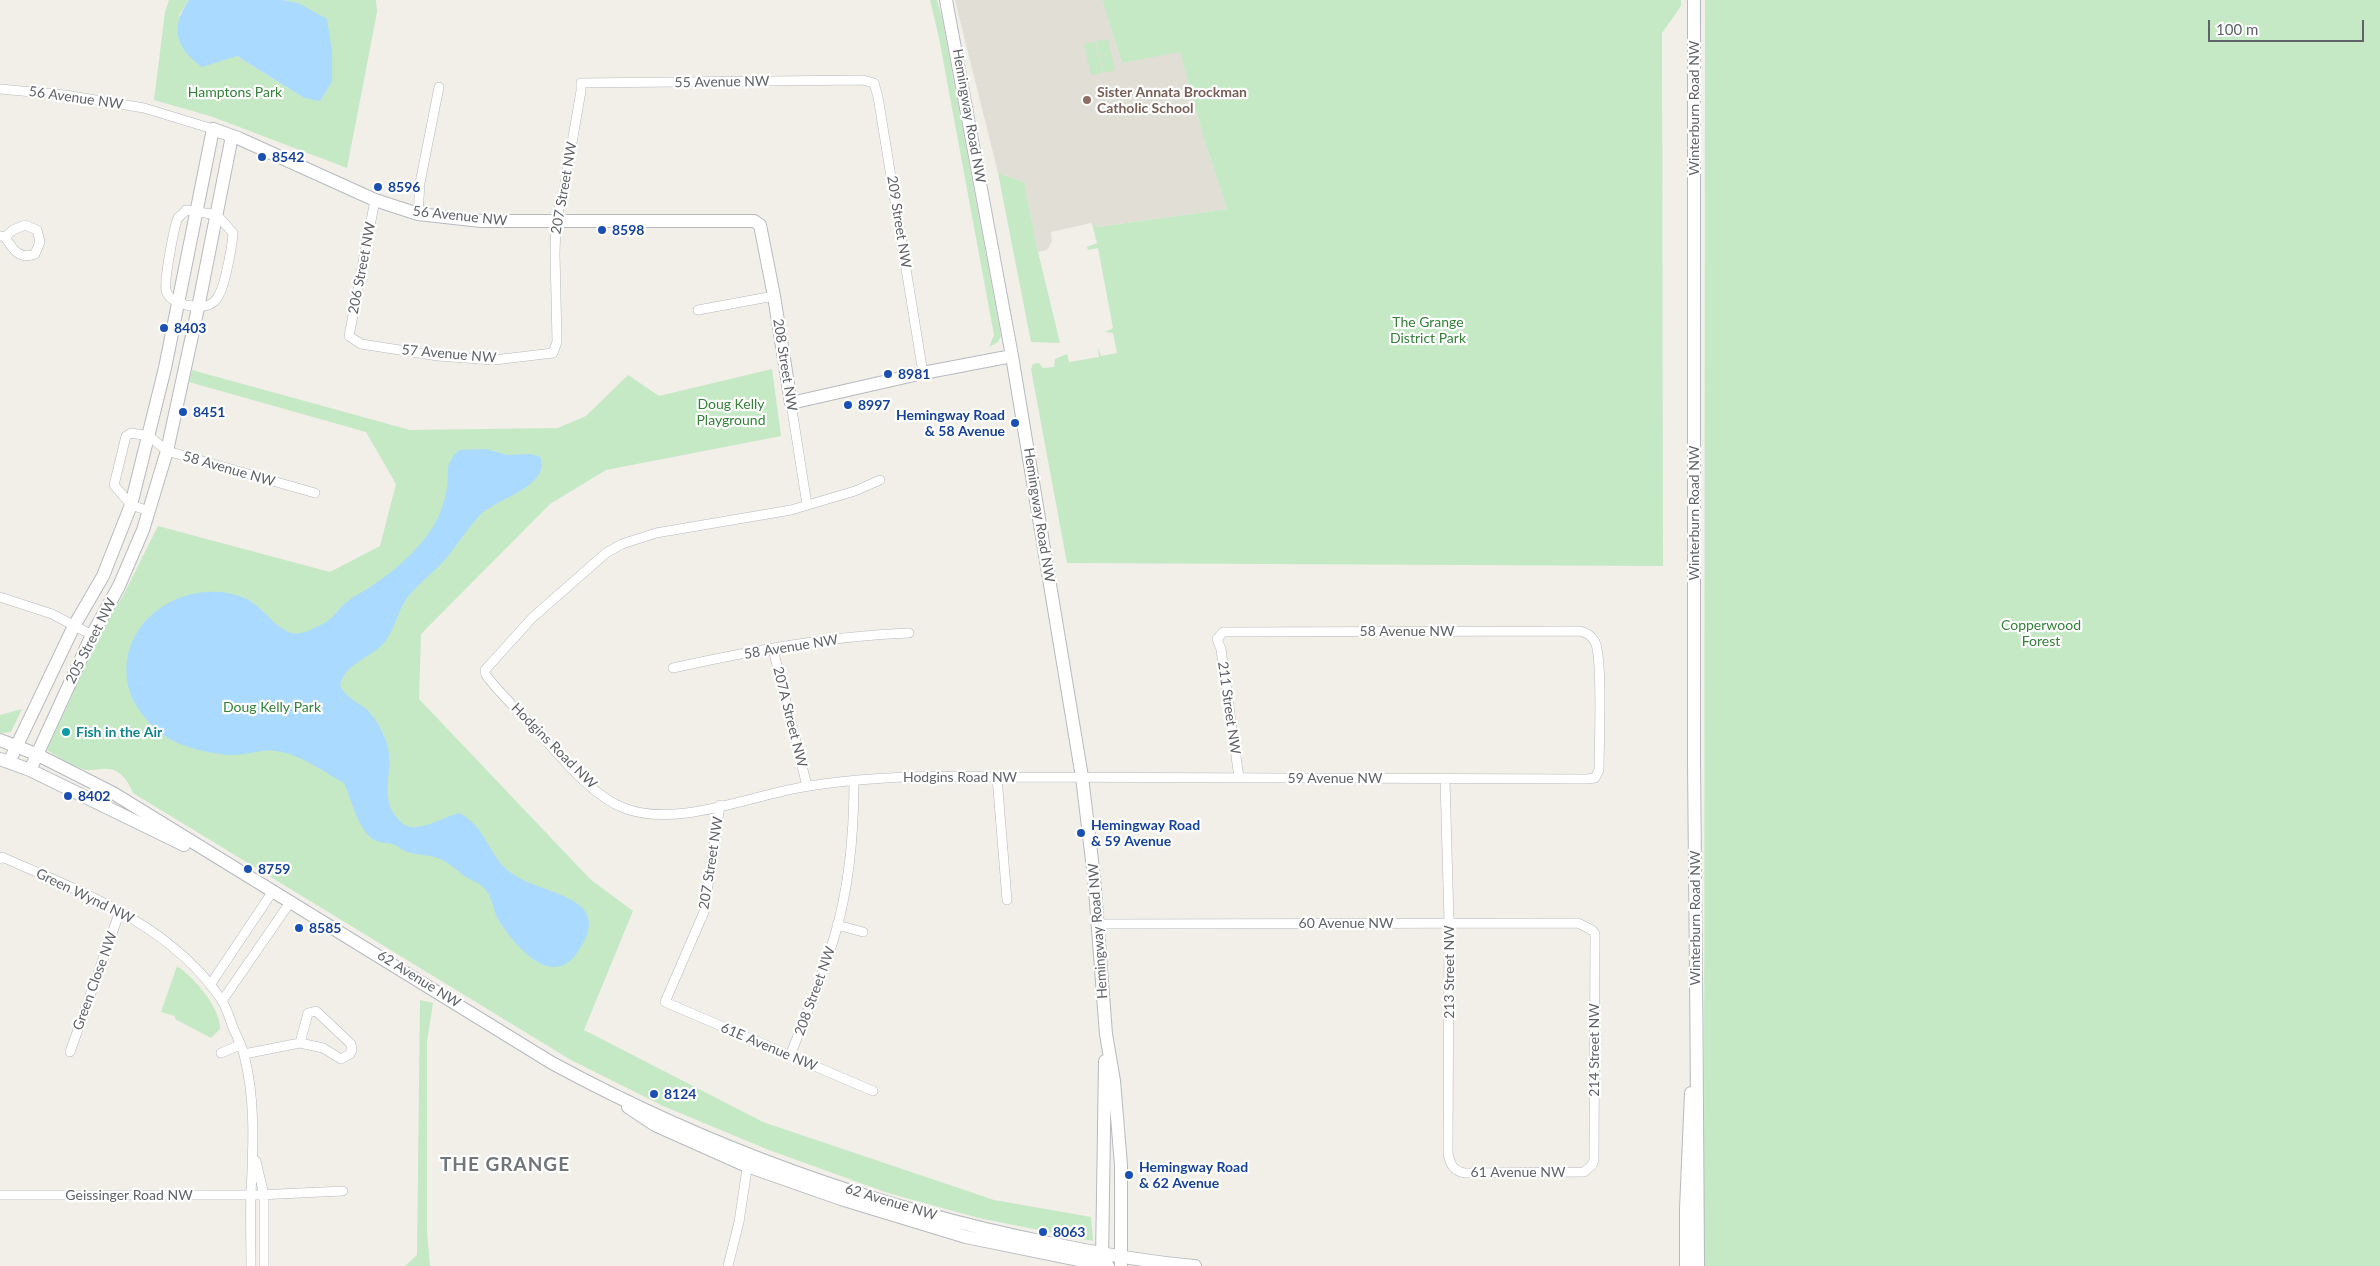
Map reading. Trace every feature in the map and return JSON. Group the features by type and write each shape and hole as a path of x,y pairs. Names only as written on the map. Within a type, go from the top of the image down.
{"street":[{"name":"Hemingway Road NW","path":"946,0 1012,356 1082,776 1098,924 1106,1034 1104,1262"},
{"name":"Winterburn Road NW","path":"1694,0 1696,1026 1699,1089 1698,1266"},
{"name":"55 Avenue NW","path":"581,83 863,80"},
{"name":"209 Street NW","path":"863,80 874,83 878,97 923,373"},
{"name":"207 Street NW","path":"553,353 557,342 556,221 568,170 581,83"},
{"path":"418,214 420,183 439,87"},
{"name":"56 Avenue NW","path":"0,89 65,95 144,108 232,136 375,200 418,214 481,221 754,221 760,225"},
{"name":"205 Street NW","path":"5,760 17,746 74,626 103,576 131,505 149,436 178,304 213,129"},
{"name":"205 Street NW","path":"30,770 92,635 123,578 149,511 166,451 198,308 232,136"},
{"name":"206 Street NW","path":"348,336 375,200"},
{"path":"186,210 216,215 233,233 232,250 221,295 210,305 198,308 178,304 170,298 166,290 167,267 178,218 186,210"},
{"name":"208 Street NW","path":"760,225 774,296 807,505"},
{"path":"698,310 774,296"},
{"name":"57 Avenue NW","path":"348,336 361,344 438,356 494,360 553,353"},
{"path":"791,403 923,373 1012,356"},
{"path":"149,436 135,432 126,436 114,480 116,490 131,505 149,511"},
{"name":"58 Avenue NW","path":"149,436 166,451 315,492"},
{"name":"Hodgins Road NW","path":"880,480 856,491 791,510 656,533 622,544 606,553 532,618 486,670 489,680 584,780 610,801 624,808 657,815 690,813 808,786 854,780 936,775 997,777 1082,776"},
{"path":"0,597 35,608 92,635"},
{"name":"58 Avenue NW","path":"1217,639 1223,632 1580,631 1589,634 1596,643 1599,674 1599,770 1595,778 1587,780"},
{"name":"58 Avenue NW","path":"673,668 773,649 868,634 909,632"},
{"name":"211 Street NW","path":"1217,639 1221,649 1239,778"},
{"name":"207A Street NW","path":"773,649 808,786"},
{"name":"62 Avenue NW","path":"0,740 36,754 113,793 552,1063 602,1089 655,1125 748,1160 969,1226 1104,1262 1121,1261 1195,1266"},
{"name":"62 Avenue NW","path":"5,760 30,770 103,807 236,869"},
{"name":"59 Avenue NW","path":"1082,776 1587,780"},
{"path":"997,777 1007,900"},
{"name":"213 Street NW","path":"1445,779 1449,922 1448,1153 1450,1164"},
{"name":"208 Street NW","path":"790,1056 837,925 851,856 854,780"},
{"name":"207 Street NW","path":"665,1002 704,912 720,806"},
{"name":"Green Wynd NW","path":"0,859 2,857 60,882 120,911 156,934 188,960 210,985 222,1001 244,1054 250,1091 254,1154"},
{"path":"210,985 273,890"},
{"path":"222,1001 291,901"},
{"name":"Green Close NW","path":"70,1052 120,911"},
{"name":"60 Avenue NW","path":"1098,924 1578,923 1592,930"},
{"path":"837,925 863,932"},
{"name":"214 Street NW","path":"1589,1169 1594,1160 1595,934 1592,930"},
{"name":"61E Avenue NW","path":"665,1002 873,1091"},
{"path":"244,1054 300,1043 323,1048 341,1059 350,1054 352,1050 350,1044 316,1011 308,1013 300,1043"},
{"name":"Winterburn Road NW","path":"1686,1266 1686,1209 1696,1026"},
{"name":"Hemingway Road NW","path":"1106,1034 1114,1081 1121,1165 1121,1261"},
{"path":"221,1053 240,1045"},
{"path":"254,1154 264,1266"},
{"path":"251,1266 258,1195 254,1154"},
{"path":"728,1266 739,1222 748,1160"},
{"name":"61 Avenue NW","path":"1450,1164 1458,1171 1465,1173 1584,1172 1589,1169"},
{"name":"Geissinger Road NW","path":"0,1195 258,1195 342,1191"}],"shaded area":[{"name":"Sister Annata Brockman Catholic School","path":"955,0 1102,0 1122,63 1180,51 1203,136 1227,209 1098,227 1091,223 1051,232 1052,241 1047,250 1038,252 1024,182 998,173"}],"green space":[{"name":"Hamptons Park","path":"169,0 189,0 179,15 237,56 304,98 298,3 282,0 376,0 377,12 347,168 213,117 154,100 165,12"},
{"path":"930,0 937,0 942,18 1001,336 998,342 989,347 994,335 939,38"},
{"name":"The Grange District Park","path":"1102,0 1681,0 1681,6 1662,33 1663,566 1067,563 1031,369 1033,364 1039,363 1043,368 1054,367 1055,359 1067,354 1069,362 1099,357 1098,347 1101,356 1117,353 1113,333 1105,332 1113,328 1098,248 1088,250 1087,247 1097,243 1092,223 1098,227 1227,209 1203,136 1180,52 1122,63"},
{"name":"Copperwood Forest","path":"1705,0 2380,0 2380,1266 1704,1266"},
{"path":"1108,39 1115,70 1103,73 1096,41"},
{"path":"1095,42 1102,73 1091,75 1084,44"},
{"path":"998,173 1024,182 1038,252 1060,343 1031,342"},
{"name":"Doug Kelly Park","path":"772,369 781,436 606,470 550,504 421,634 419,699 591,880 633,911 584,1030 763,1122 994,1200 1091,1217 1093,1241 979,1218 888,1193 769,1150 663,1106 571,1060 133,793 128,783 118,772 108,769 88,770 81,768 47,750 105,623 124,594 158,526 330,572 380,546 396,484 366,432 189,382 192,370 410,430 558,428 586,416 628,375 659,396"},
{"path":"22,709 11,732 0,733 0,715"},
{"path":"177,966 198,985 216,1012 220,1029 211,1038 175,1019 175,1016 161,1012"},
{"path":"420,1000 433,1003 427,1041 427,1233 430,1266 405,1266 417,1255"}],"water":[{"path":"189,0 282,0 298,3 327,19 332,52 332,81 320,101 304,98 237,56 202,67 186,52 178,36 179,19"},
{"path":"487,449 507,455 531,454 540,457 541,467 538,476 520,491 487,509 480,515 451,552 407,598 393,629 382,645 351,667 342,678 340,686 348,696 369,712 383,734 389,754 389,802 392,811 404,825 409,827 421,826 459,813 481,832 500,863 507,870 520,879 568,898 581,906 588,917 588,931 575,956 569,962 559,967 547,966 538,962 530,957 514,941 497,917 489,895 479,884 438,858 378,842 367,834 359,821 344,783 302,759 284,752 260,751 239,755 226,755 182,745 162,734 145,718 130,692 127,668 131,646 141,627 156,612 175,600 196,593 219,592 242,597 249,600 284,630 295,634 326,622 345,603 377,582 419,546 435,524 441,510 447,491 449,465 457,452 459,450"}],"place":[{"name":"Sister Annata Brockman Catholic School","path":"1087,100"},
{"name":"8542","path":"262,157"},
{"name":"8596","path":"378,187"},
{"name":"8598","path":"602,230"},
{"name":"8403","path":"164,328"},
{"name":"8981","path":"888,374"},
{"name":"8997","path":"848,405"},
{"name":"8451","path":"183,412"},
{"name":"Hemingway Road & 58 Avenue","path":"1015,423"},
{"name":"Fish in the Air","path":"66,732"},
{"name":"8402","path":"68,796"},
{"name":"Hemingway Road & 59 Avenue","path":"1081,833"},
{"name":"8759","path":"248,869"},
{"name":"8585","path":"299,928"},
{"name":"8124","path":"654,1094"},
{"name":"Hemingway Road & 62 Avenue","path":"1129,1175"},
{"name":"8063","path":"1043,1232"}],"district":[{"name":"THE GRANGE","path":"505,1165"}],"park label":[{"name":"Doug Kelly Playground","path":"731,412"}]}
